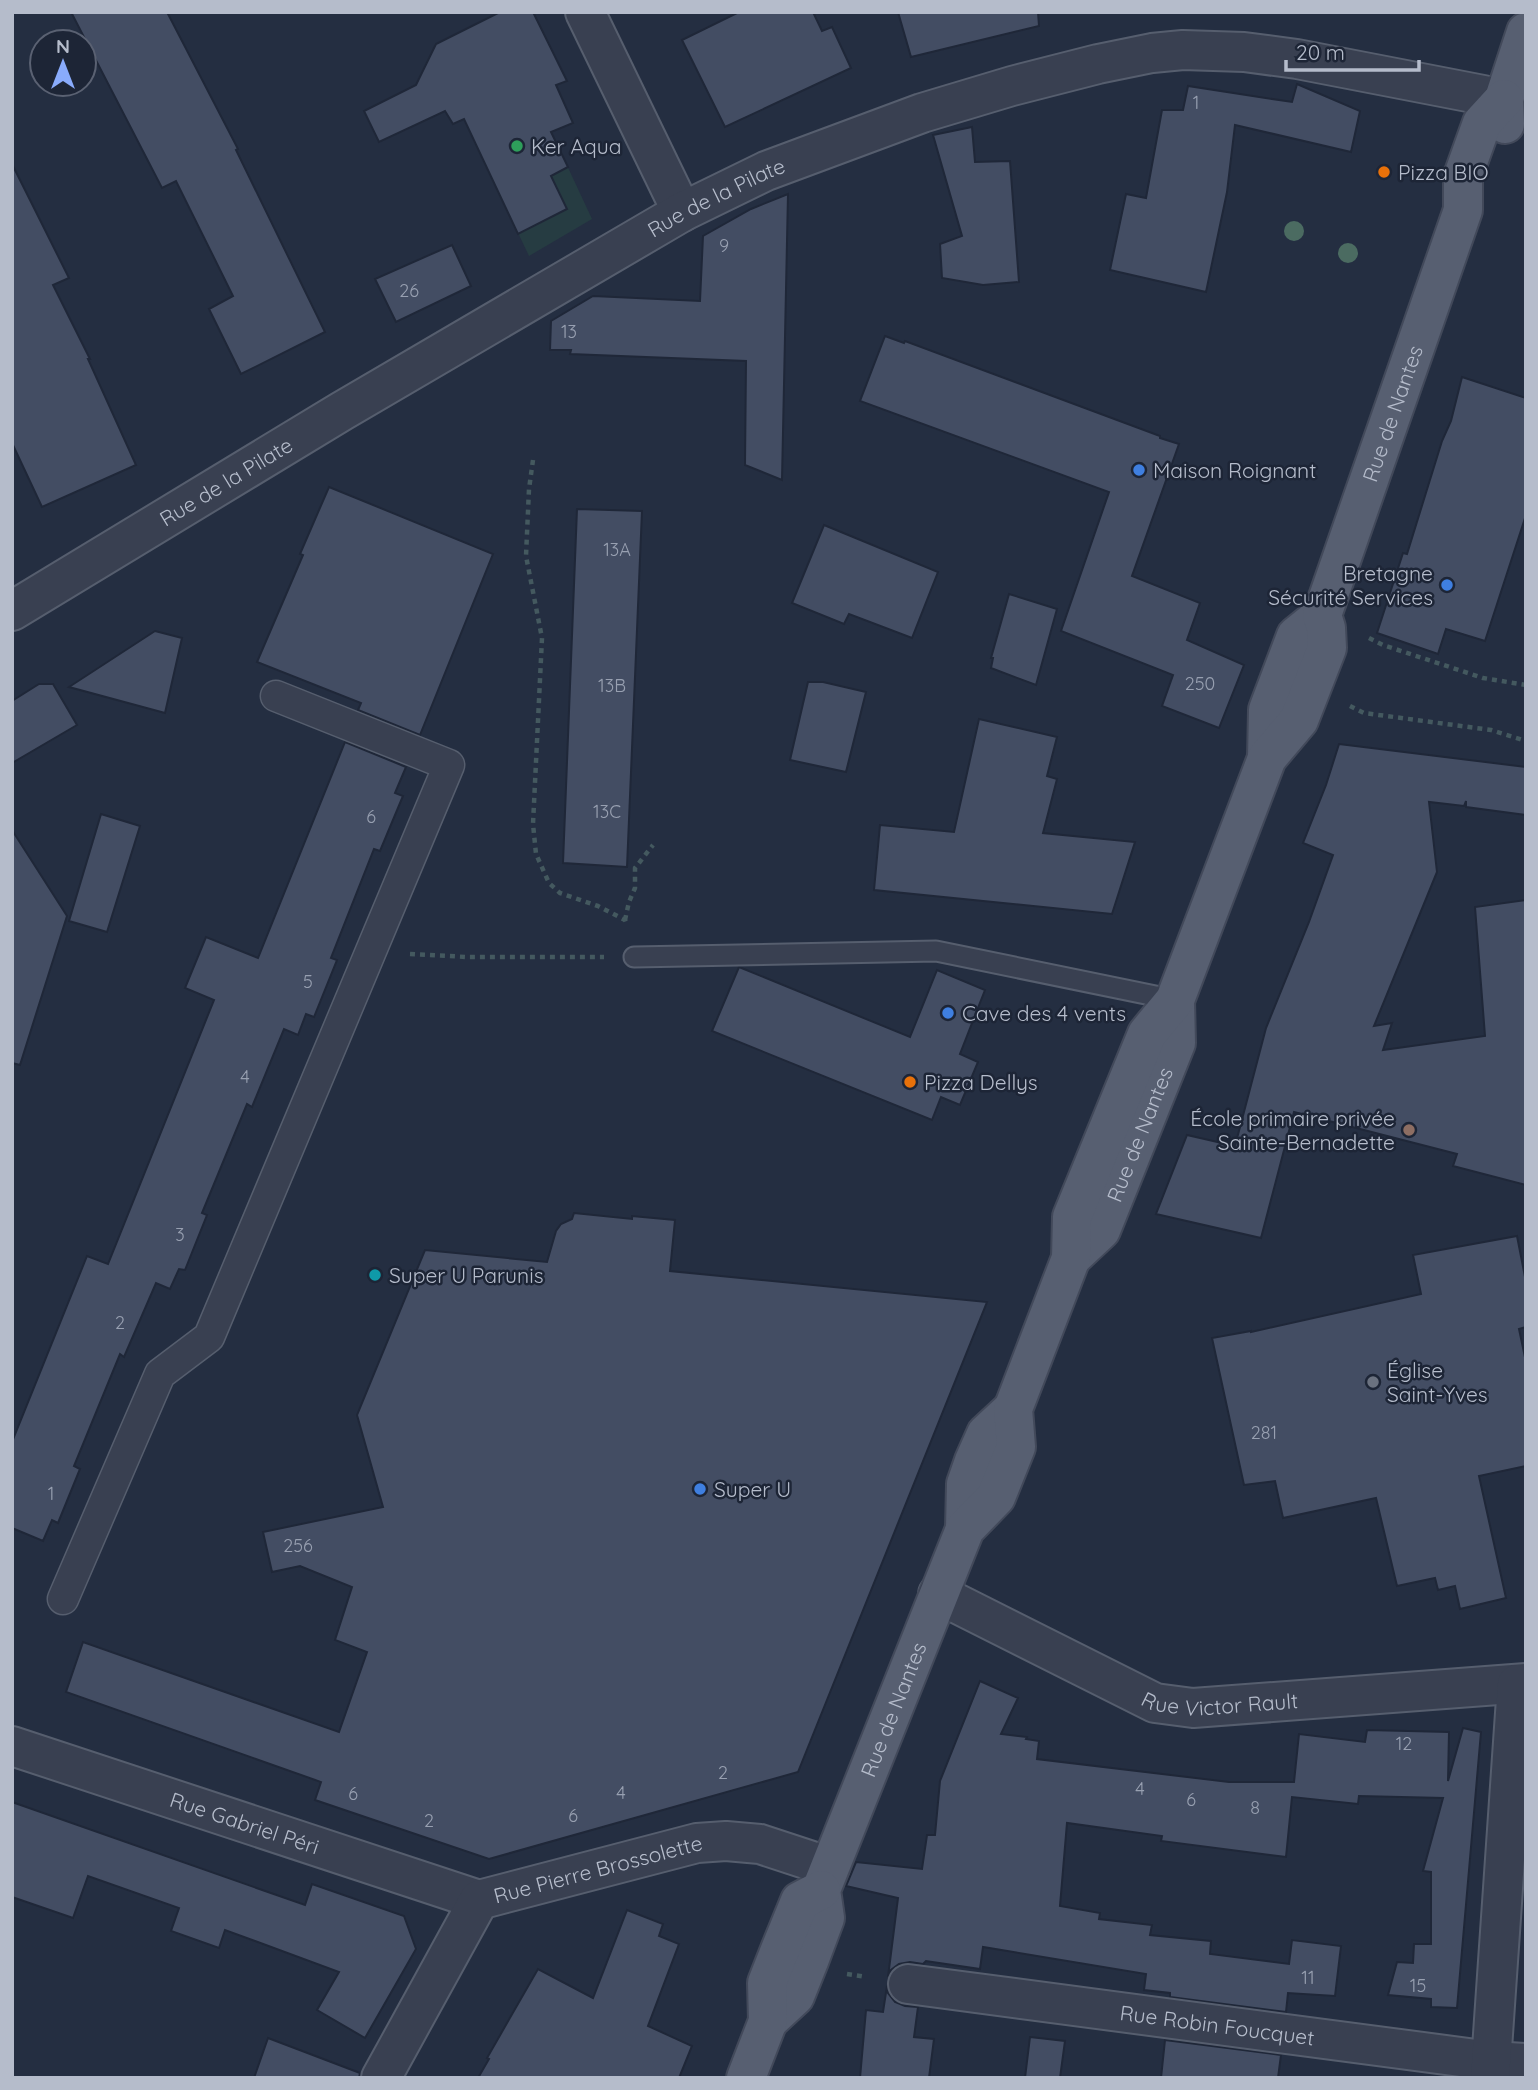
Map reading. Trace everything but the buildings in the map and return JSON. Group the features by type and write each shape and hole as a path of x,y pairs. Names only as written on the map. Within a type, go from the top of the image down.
{"main road":[{"name":"Rue de Nantes","path":"746,2078 768,2021 795,1996 809,1961 825,1918 826,1878 965,1529 996,1497 1016,1447 1013,1409 1071,1258 1072,1217 1147,1034 1175,1000 1267,758 1299,720 1327,648 1322,615 1463,210 1463,176 1482,123 1504,99 1526,32"}],"street":[{"path":"585,12 682,212"},
{"name":"Rue de la Pilate","path":"12,611 342,411 682,212 766,171 922,113 1012,86 1152,53 1183,50 1257,54 1323,64 1504,99"},
{"path":"63,1599 160,1374 209,1337 449,765 276,696"},
{"name":"Rue Victor Rault","path":"938,1594 1155,1703 1194,1708 1521,1684"},
{"path":"1502,2067 1521,1684"},
{"name":"Rue Gabriel Péri","path":"12,1746 479,1900"},
{"name":"Rue Pierre Brossolette","path":"381,2078 479,1900 697,1843 726,1841 760,1844 826,1878"},
{"name":"Rue Robin Foucquet","path":"908,1984 1502,2067"}],"lane":[{"path":"634,957 936,951 1175,1000"}],"path":[{"path":"533,460 526,556 542,638 536,731 534,841 544,874 554,888 625,920"},
{"path":"1322,615 1382,645 1483,678 1526,684"},
{"path":"1340,701 1364,713 1491,730 1526,741"},
{"path":"371,952 467,957 634,957 625,920 635,888 635,868 653,845"}],"green space":[{"name":"Ker Aqua","path":"442,73 543,114 592,219 529,256"}],"place":[{"name":"Ker Aqua","path":"517,146"},
{"name":"Pizza BIO","path":"1384,172"},
{"name":"Maison Roignant","path":"1139,470"},
{"name":"Bretagne Sécurité Services","path":"1447,585"},
{"name":"Cave des 4 vents","path":"948,1013"},
{"name":"Pizza Dellys","path":"910,1082"},
{"name":"École primaire privée Sainte-Bernadette","path":"1409,1130"},
{"name":"Super U Parunis","path":"375,1275"},
{"name":"Église Saint-Yves","path":"1373,1382"},
{"name":"Super U","path":"700,1489"}]}
